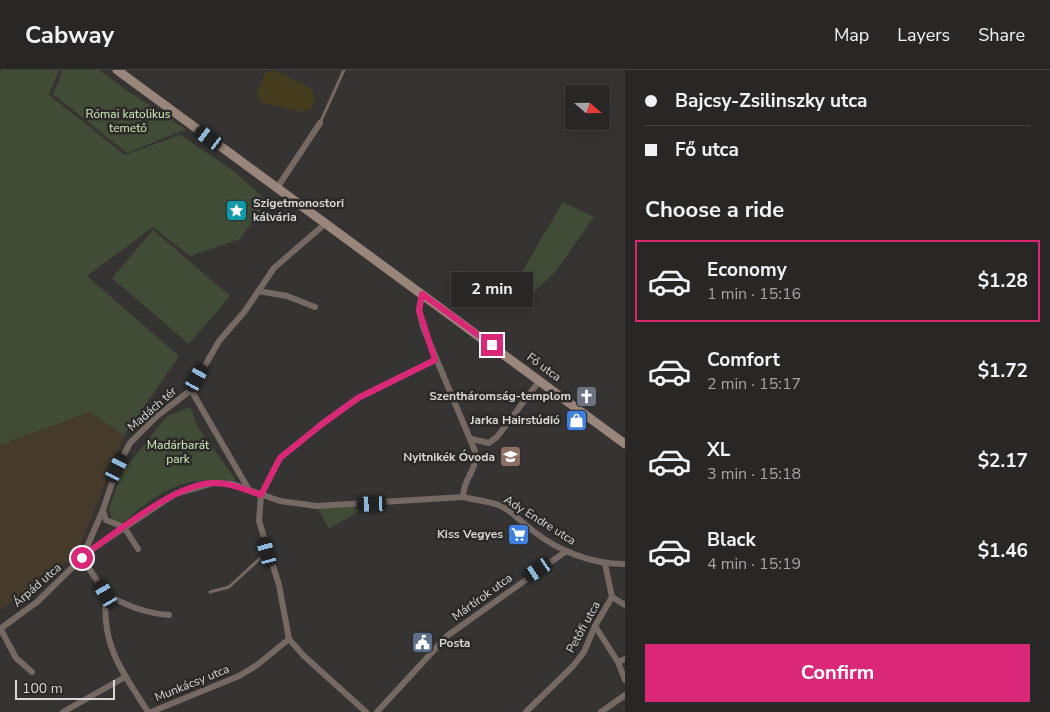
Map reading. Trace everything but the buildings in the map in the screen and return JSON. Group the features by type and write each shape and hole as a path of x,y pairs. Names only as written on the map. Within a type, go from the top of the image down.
{"main road":[{"name":"Fő utca","path":"117,70 625,444"}],"street":[{"path":"278,188 320,124"},
{"path":"191,390 219,341 245,311 274,268 326,223"},
{"path":"258,291 287,296 315,307"},
{"path":"422,294 419,310 435,360 470,440 476,460 463,491 463,497"},
{"path":"366,712 289,640 280,585 267,552 259,522 261,495 280,458 322,424 358,398 435,360"},
{"path":"470,440 489,443 497,437 540,380"},
{"name":"Madách tér","path":"83,556 103,510 117,468 130,443 157,416 191,390 250,491"},
{"name":"Ady Endre utca","path":"83,556 174,494 200,485 213,483 233,484 261,495 316,506 463,497 501,506 516,515 532,531 565,552 605,564 625,564"},
{"path":"103,510 106,520 124,527 138,549"},
{"name":"Mártírok utca","path":"377,712 448,636 565,552"},
{"path":"83,556 106,594 126,605 149,613 169,615"},
{"name":"Árpád utca","path":"0,628 37,602 83,556"},
{"name":"Petőfi utca","path":"526,712 573,666 584,652 595,626 612,597 605,564"},
{"path":"106,594 104,614 106,636 125,676 150,712"},
{"path":"612,597 625,605"},
{"path":"595,626 618,662 625,680"},
{"path":"0,628 16,658 32,672"},
{"name":"Munkácsy utca","path":"150,712 239,676 257,665 289,640"},
{"path":"618,662 625,659"},
{"path":"63,712 125,676"},
{"path":"601,712 625,695"}],"lane":[{"path":"320,124 344,70"},
{"path":"210,592 229,587 267,552"}],"shaded area":[{"path":"90,412 124,436 76,556 0,610 0,445"}],"green space":[{"path":"2,70 59,70 49,95 125,155 180,135 235,172 267,201 240,239 190,256 153,227 87,276 179,356 124,436 90,412 0,445 0,73"},
{"name":"Római katolikus temető","path":"63,70 99,70 186,129 127,153 53,94"},
{"path":"563,202 594,217 556,271 520,305 507,297"},
{"path":"153,230 230,296 189,344 112,278"},
{"name":"Madárbarát park","path":"190,407 198,427 235,479 233,482 214,480 184,484 160,494 121,524 112,520 109,508 123,471 167,416"},
{"path":"368,506 329,529 318,508"}],"sand":[{"path":"274,70 312,89 315,99 310,109 302,112 260,102 257,93 265,73"}],"place":[{"name":"Szigetmonostori kálvária","path":"237,210"},
{"name":"Szentháromság-templom","path":"587,396"},
{"name":"Jarka Hairstúdió","path":"576,420"},
{"name":"Nyitnikék Óvoda","path":"511,457"},
{"name":"Kiss Vegyes","path":"519,534"},
{"name":"Posta","path":"423,643"}],"route":[{"path":"82,558 85,554 174,494 200,485 213,483 233,484 261,495 280,458 322,424 358,398 435,360 419,310 422,294 492,345"}]}
